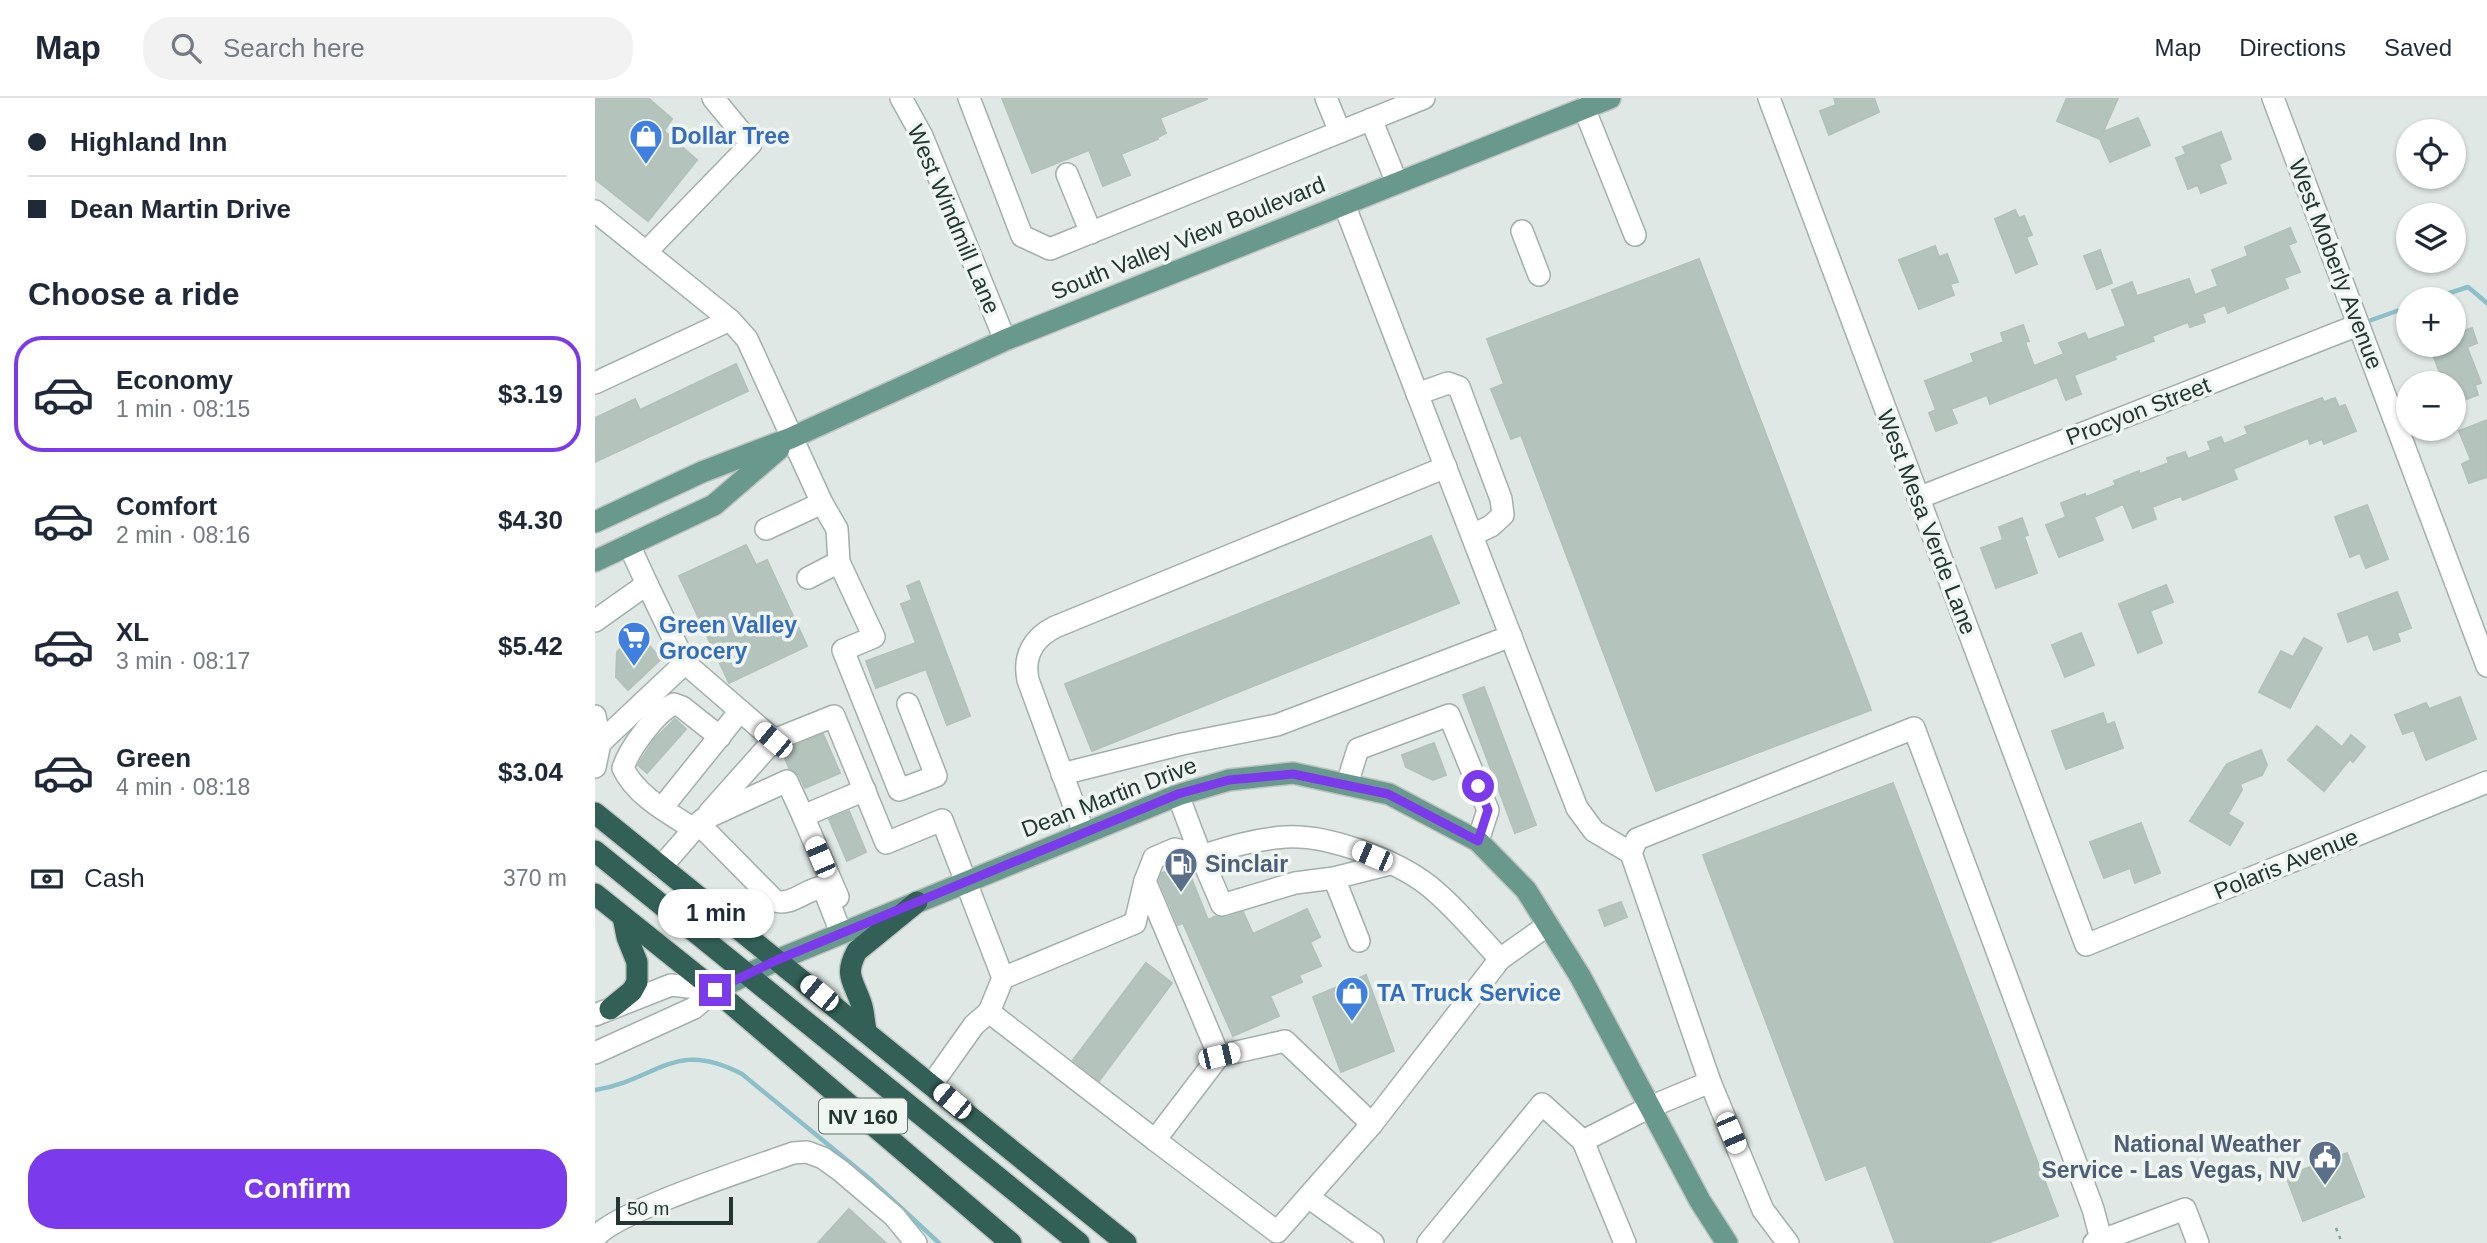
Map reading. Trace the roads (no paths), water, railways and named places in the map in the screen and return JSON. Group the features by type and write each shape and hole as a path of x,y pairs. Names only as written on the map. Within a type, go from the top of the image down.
{"highway":[{"name":"NV 160","path":"595,813 1126,1243"},
{"path":"595,851 1079,1243"},
{"name":"NV 160","path":"595,894 715,990 1011,1243"},
{"path":"866,1030 862,1003 851,979 851,961 857,951 917,902"},
{"path":"602,1012 632,991 637,982 639,971 623,917"}],"main road":[{"name":"South Valley View Boulevard","path":"595,522 702,472 791,438 1005,340 1610,98"},
{"name":"South Valley View Boulevard","path":"595,561 714,505 791,438"},
{"name":"Dean Martin Drive","path":"715,990 777,960 1178,794 1229,780 1293,774 1388,794 1478,841 1527,890 1580,976 1700,1201 1727,1243"}],"street":[{"path":"646,252 751,144 713,98"},
{"name":"West Windmill Lane","path":"901,98 922,136 1005,340"},
{"path":"969,98 1022,236 1050,249 1371,119 1389,104 1423,98"},
{"path":"1326,98 1340,132"},
{"name":"West Mesa Verde Lane","path":"1769,98 2086,945"},
{"name":"West Moberly Avenue","path":"2273,98 2487,666"},
{"path":"1584,108 1635,235"},
{"path":"1371,119 1397,183"},
{"path":"1067,174 1091,233"},
{"path":"1344,204 1577,807 1594,831 1631,853 1710,1082 1763,1210 1788,1243"},
{"path":"595,211 730,320 747,339 791,438 837,529 839,562 874,637 843,650 899,790 936,776 908,704"},
{"path":"1522,231 1539,275"},
{"path":"595,383 730,320"},
{"name":"Procyon Street","path":"1918,498 2358,325"},
{"path":"1417,394 1448,383 1459,387 1501,499 1503,515 1491,526 1472,535"},
{"path":"1084,833 1026,669 1030,650 1037,639 1045,632 1446,467"},
{"path":"766,529 822,503"},
{"path":"629,545 685,663 773,740"},
{"path":"808,578 839,562"},
{"path":"595,621 647,584"},
{"path":"1062,774 1182,744 1277,725 1511,636"},
{"path":"597,741 685,663"},
{"path":"720,737 682,707 674,704 665,708 627,755 623,768 627,778 638,790 662,808 698,825 775,901 782,903 814,888 823,887 846,931"},
{"path":"662,808 740,711"},
{"path":"1346,784 1358,749 1449,715 1488,810 1478,841"},
{"path":"595,716 595,767"},
{"path":"661,867 773,740 834,716 886,842 942,820 1003,978 989,1012 974,1025 932,1084"},
{"path":"1631,853 1637,839 1913,729 2093,1209 2099,1242 2185,1209 2197,1243"},
{"path":"698,825 787,781 846,931"},
{"name":"Polaris Avenue","path":"2086,945 2487,782"},
{"path":"803,816 865,790"},
{"path":"1178,794 1223,905 1295,883 1334,878 1390,864"},
{"path":"1003,978 1135,923 1145,881 1154,858 1175,849 1201,856 1253,840 1288,836 1337,842 1390,864 1428,885 1500,959"},
{"path":"1334,878 1359,942"},
{"path":"1145,881 1219,1056"},
{"path":"989,1012 1277,1232 1372,1124 1500,959 1548,925"},
{"path":"602,1012 671,985 715,990"},
{"name":"Dean Martin Drive","path":"595,1053 694,1008 715,990"},
{"path":"1155,1140 1219,1056 1285,1041 1372,1124"},
{"path":"1583,1141 1650,1107 1710,1082"},
{"path":"1428,1243 1542,1104 1583,1141 1625,1243"},
{"path":"595,1238 613,1222 656,1204 793,1153 807,1152 823,1158 841,1171 894,1216 910,1237"},
{"path":"1308,1197 1373,1243"}],"waterway":[{"path":"2466,288 2487,303"},
{"path":"2363,323 2396,311"},
{"path":"595,1090 617,1085 682,1061 699,1060 719,1064 742,1074 870,1179 939,1243"}],"place":[{"name":"Dollar Tree","path":"646,166"},
{"name":"Green Valley Grocery","path":"634,668"},
{"name":"Sinclair","path":"1181,894"},
{"name":"TA Truck Service","path":"1352,1023"},
{"name":"National Weather Service - Las Vegas, NV","path":"2325,1187"}]}
